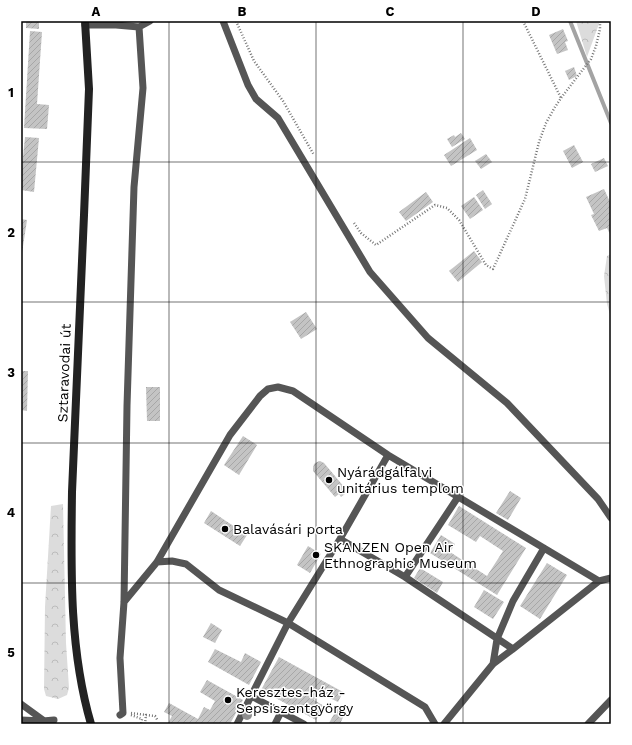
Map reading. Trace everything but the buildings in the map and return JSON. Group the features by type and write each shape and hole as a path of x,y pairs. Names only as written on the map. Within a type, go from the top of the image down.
{"street":[{"name":"Sztaravodai út","path":"85,23 88,97 72,492 72,592 75,635 80,672 91,724"}],"lane":[{"path":"85,23 116,24 139,27 150,21"},
{"path":"223,21 248,85 256,99 278,118 370,272 428,338 507,403 598,499 611,518"},
{"path":"120,715 123,713 120,658 124,602 127,406 134,195 143,88 139,27"},
{"path":"124,602 157,562 230,435 260,396 268,389 278,387 294,391 388,455 599,581"},
{"path":"237,724 288,623 340,539 388,455"},
{"path":"405,577 458,497"},
{"path":"340,539 405,577 513,649"},
{"path":"492,664 497,639 513,601 544,548"},
{"path":"157,562 172,561 186,564 219,590 288,623 425,707 435,724"},
{"path":"444,724 492,664 599,581 611,578"},
{"path":"251,696 304,724"},
{"path":"588,724 611,700"},
{"path":"21,704 43,720"},
{"path":"275,724 281,712"},
{"path":"21,720 54,720"}],"path":[{"path":"236,21 254,61 283,101 314,156"},
{"path":"523,21 561,98"},
{"path":"353,222 362,233 376,245 435,205 447,208 459,220 486,265 493,269 525,199 538,142 546,123 561,98 591,60 596,46 600,21"},
{"path":"140,714 155,716 158,721"},
{"path":"145,724 146,715"},
{"path":"141,724 142,719"}],"green space":[{"path":"576,21 600,21 587,57"},
{"path":"611,254 611,318 607,304 604,276 607,256"},
{"path":"63,504 66,643 69,688 67,695 58,699 46,696 44,689 45,607 51,506"}],"waterway":[{"path":"570,21 611,123"}],"place":[{"name":"Nyárádgálfalvi unitárius templom","path":"329,480"},
{"name":"Balavásári porta","path":"225,529"},
{"name":"SKANZEN Open Air Ethnographic Museum","path":"316,555"},
{"name":"Keresztes-ház - Sepsiszentgyörgy","path":"228,700"}]}
